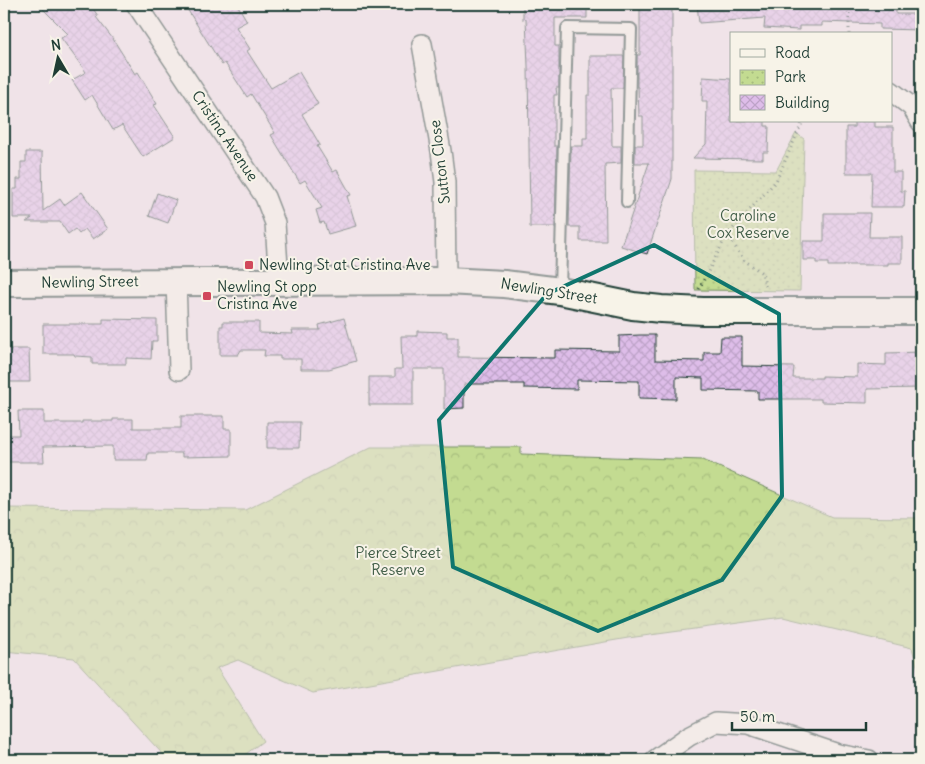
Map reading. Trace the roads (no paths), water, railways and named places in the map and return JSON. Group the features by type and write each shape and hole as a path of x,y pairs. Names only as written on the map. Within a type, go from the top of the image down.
{"street":[{"name":"Cristina Avenue","path":"136,4 265,197 275,223 279,281"},
{"name":"Sutton Close","path":"422,44 445,182 446,281"},
{"path":"892,92 912,107 921,122"},
{"path":"176,281 178,370"},
{"name":"Newling Street","path":"4,283 446,281 504,284 560,291 634,306 682,310 921,311"},
{"path":"655,760 688,736 716,722 748,724 838,757 869,760"}],"lane":[{"path":"560,291 567,28 631,29 627,202"}],"place":[{"name":"Newling St at Cristina Ave","path":"249,265"},
{"name":"Newling St opp Cristina Ave","path":"207,296"}],"park label":[{"name":"Caroline Cox Reserve","path":"748,224"},
{"name":"Pierce Street Reserve","path":"398,562"}]}
